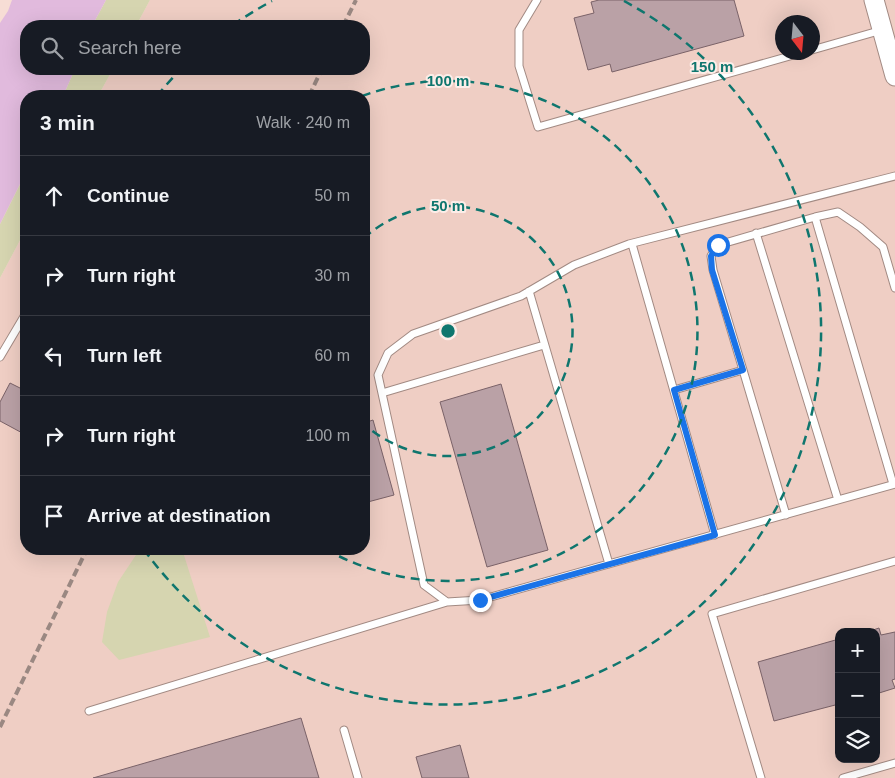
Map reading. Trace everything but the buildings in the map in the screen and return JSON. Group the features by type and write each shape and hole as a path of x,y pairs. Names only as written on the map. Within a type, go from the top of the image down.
{"street":[{"path":"874,0 894,69"}],"lane":[{"path":"537,0 519,30 519,66 538,127 776,60"},
{"path":"820,48 882,30"},
{"path":"447,602 424,585 378,375 388,353 413,334 520,296 574,265 632,244 895,176"},
{"path":"786,515 712,270 711,256 718,245 838,212 860,227 883,247 895,288"},
{"path":"90,711 447,602 480,600 894,484 815,217"},
{"path":"756,233 838,500"},
{"path":"632,244 715,535"},
{"path":"529,292 609,564"},
{"path":"0,357 20,322"},
{"path":"382,393 544,346"},
{"path":"674,390 743,370"},
{"path":"762,778 712,614 895,561"},
{"path":"344,730 358,778"},
{"path":"843,778 895,763"}],"shaded area":[{"path":"12,0 106,0 95,20 20,20 20,75 72,75 66,90 20,90 20,184 0,224 0,23 8,11"},
{"path":"150,0 895,0 895,778 0,778 0,278 20,240 20,555 370,555 370,90 101,90 110,75 370,75 370,20 139,20"}],"green space":[{"path":"106,0 150,0 139,20 95,20"},
{"path":"72,75 110,75 101,90 66,90"},
{"path":"20,184 20,240 0,278 0,224"},
{"path":"136,555 184,555 210,637 119,660 102,642 107,612 118,582"}],"railway":[{"path":"346,20 356,0"},
{"path":"312,90 319,75"},
{"path":"0,727 84,555"}],"route":[{"path":"480,600 715,535 674,390 743,370 712,270 711,256 718,245"}]}
